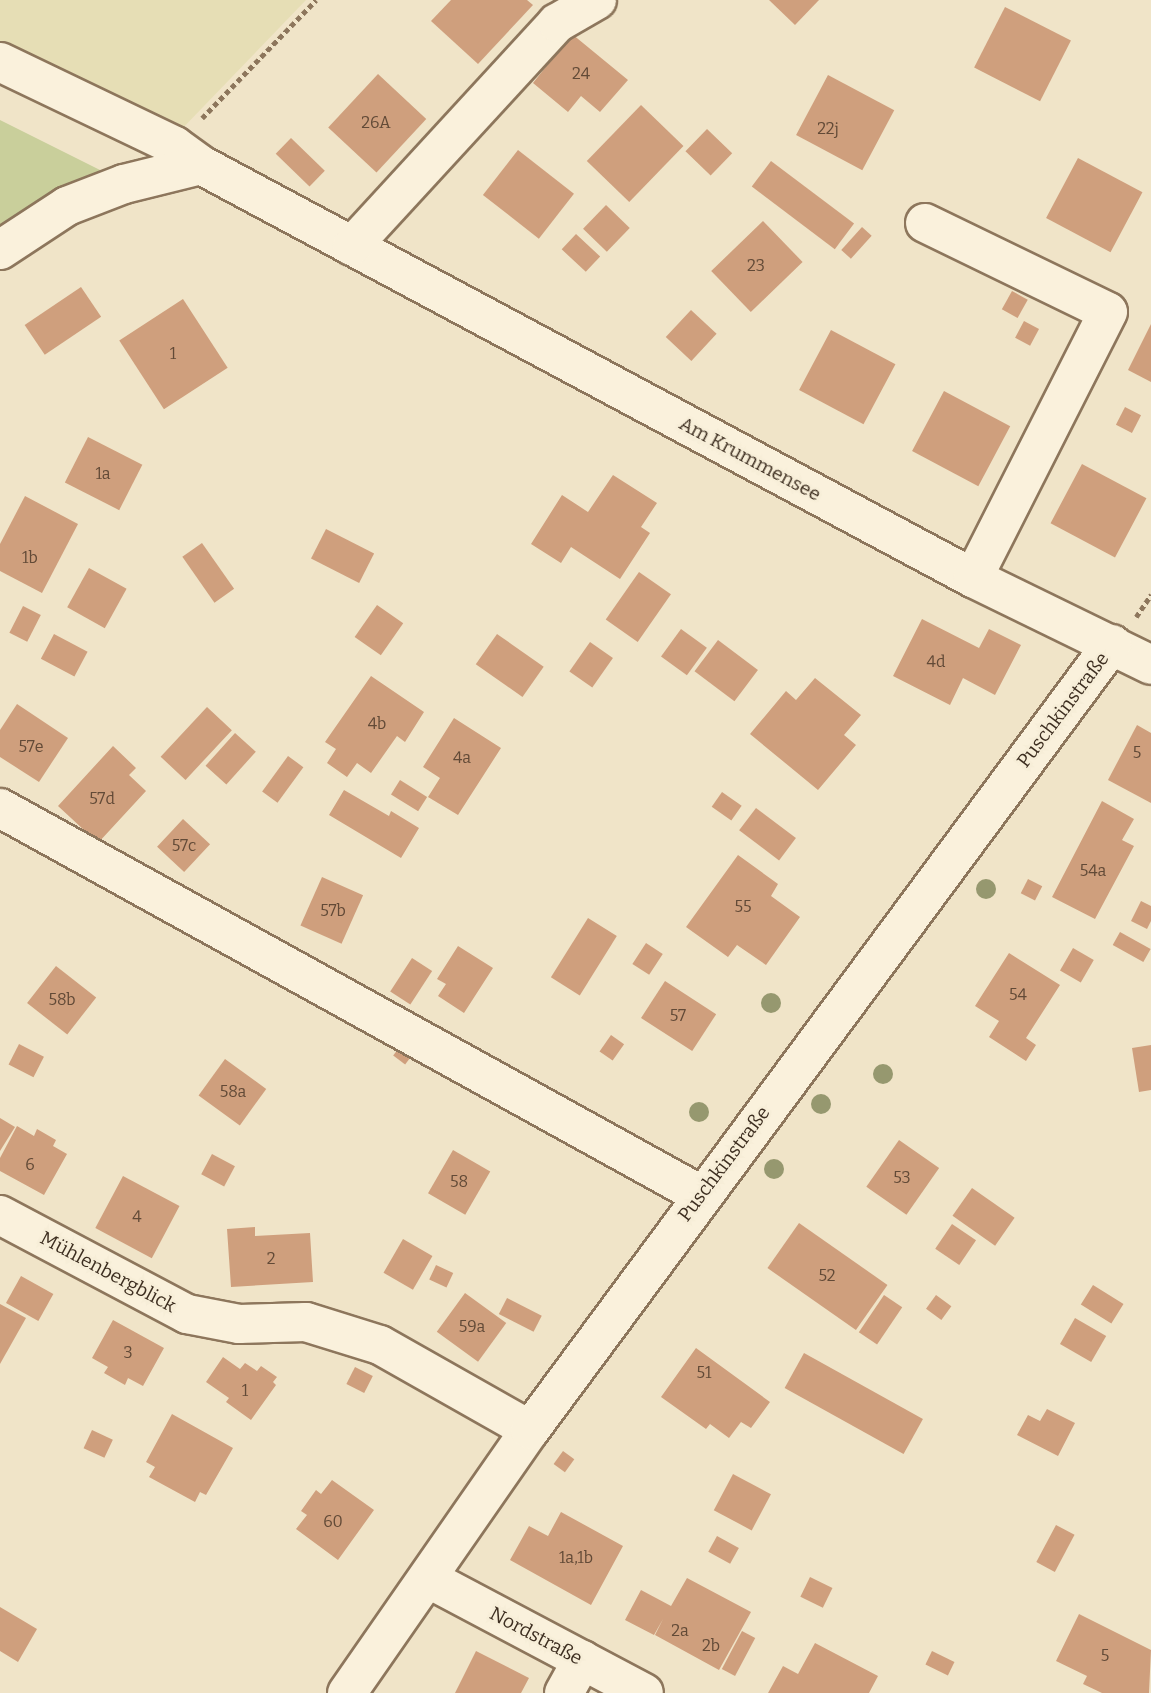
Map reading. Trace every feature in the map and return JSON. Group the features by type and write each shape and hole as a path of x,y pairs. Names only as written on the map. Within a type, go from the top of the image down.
{"street":[{"path":"352,246 557,23 597,0"},
{"name":"Am Krummensee","path":"0,62 188,155 352,246 973,578 1151,665"},
{"path":"0,250 67,206 188,155"},
{"path":"925,223 1108,312 973,578"},
{"name":"Puschkinstraße","path":"347,1693 530,1430 701,1195 1112,644"},
{"path":"0,808 701,1195"},
{"name":"Mühlenbergblick","path":"0,1215 187,1314 239,1324 306,1322 380,1345 530,1430"},
{"name":"Nordstraße","path":"429,1578 573,1677 644,1693"}],"path":[{"path":"188,155 316,0"}],"shaded area":[{"path":"0,0 306,0 178,133 0,46"}],"green space":[{"path":"0,120 106,173 0,235"}],"building":[{"path":"451,0 527,0 533,5 478,64 431,21"},
{"path":"769,0 819,0 795,25"},
{"path":"1005,7 1071,41 1040,101 974,68"},
{"path":"572,34 628,80 600,112 581,96 568,112 533,83"},
{"path":"378,74 426,119 376,172 328,127"},
{"path":"828,75 894,110 862,170 796,135"},
{"path":"641,105 683,146 629,202 587,161"},
{"path":"707,129 732,153 711,176 685,151"},
{"path":"291,138 325,171 310,186 276,154"},
{"path":"518,150 574,194 539,239 483,195"},
{"path":"1078,158 1142,192 1111,252 1046,218"},
{"path":"771,161 854,224 835,249 752,187"},
{"path":"606,205 630,228 607,252 583,229"},
{"path":"763,221 803,262 751,312 711,271"},
{"path":"862,227 872,236 851,259 841,250"},
{"path":"576,234 600,257 586,272 562,249"},
{"path":"81,287 101,317 45,355 25,325"},
{"path":"1012,291 1028,300 1018,318 1002,309"},
{"path":"183,299 228,368 164,409 119,340"},
{"path":"691,310 717,334 691,361 666,337"},
{"path":"1024,321 1039,329 1030,346 1015,338"},
{"path":"1151,324 1151,382 1128,370"},
{"path":"831,330 895,364 864,424 799,390"},
{"path":"944,391 1010,426 978,486 912,451"},
{"path":"1125,407 1141,415 1132,433 1116,425"},
{"path":"88,437 142,465 119,510 65,482"},
{"path":"1082,464 1146,498 1115,557 1051,523"},
{"path":"613,475 657,503 641,527 650,533 620,579 571,547 561,563 531,544 562,495 588,512"},
{"path":"25,496 78,524 42,593 0,571 0,544"},
{"path":"326,529 374,554 359,583 311,558"},
{"path":"202,543 234,589 214,603 182,557"},
{"path":"89,568 127,589 105,628 67,607"},
{"path":"639,572 671,594 638,642 606,620"},
{"path":"377,605 403,623 381,655 355,637"},
{"path":"23,606 41,615 27,642 9,633"},
{"path":"922,619 979,648 989,629 1021,645 995,695 963,678 950,705 893,676"},
{"path":"681,629 707,648 687,675 661,657"},
{"path":"54,634 88,652 74,677 41,659"},
{"path":"497,634 544,667 522,697 476,664"},
{"path":"718,640 758,670 734,701 695,671"},
{"path":"590,642 613,658 592,688 569,671"},
{"path":"371,676 424,712 405,742 397,736 371,773 357,763 347,777 327,763 336,749 325,742"},
{"path":"815,678 861,715 844,735 856,745 818,790 750,734 786,691 796,700"},
{"path":"17,704 68,738 39,782 0,757 0,730"},
{"path":"207,707 232,730 185,780 161,757"},
{"path":"454,718 501,748 458,815 428,797 440,778 423,767"},
{"path":"1137,725 1151,733 1151,803 1108,780"},
{"path":"235,733 256,752 226,784 206,766"},
{"path":"113,746 136,768 129,775 146,791 98,843 58,806"},
{"path":"288,756 303,767 278,803 262,792"},
{"path":"400,780 427,797 418,811 391,794"},
{"path":"344,790 389,816 391,811 419,828 401,858 329,815"},
{"path":"722,792 742,806 731,821 712,807"},
{"path":"1102,801 1134,819 1122,840 1134,846 1095,919 1052,897"},
{"path":"756,808 796,838 779,860 739,830"},
{"path":"183,819 210,844 184,872 157,847"},
{"path":"738,855 778,884 771,896 800,917 766,965 737,945 728,957 686,927"},
{"path":"322,877 363,895 342,944 300,925"},
{"path":"1028,879 1042,886 1035,901 1021,893"},
{"path":"1141,901 1151,906 1151,921 1147,929 1131,921"},
{"path":"588,918 617,936 580,995 551,977"},
{"path":"1120,932 1151,949 1143,962 1113,945"},
{"path":"646,943 663,954 649,975 632,964"},
{"path":"458,946 493,968 464,1013 438,996 446,984 437,979"},
{"path":"1073,948 1094,960 1081,983 1060,971"},
{"path":"1009,953 1060,985 1026,1038 1036,1045 1026,1061 989,1037 999,1021 975,1006"},
{"path":"412,958 432,971 410,1005 390,992"},
{"path":"56,966 96,997 67,1034 27,1003"},
{"path":"665,981 716,1014 692,1051 641,1018"},
{"path":"611,1035 624,1044 613,1061 600,1051"},
{"path":"19,1044 44,1057 34,1077 9,1064"},
{"path":"401,1045 413,1054 405,1064 393,1055"},
{"path":"1151,1045 1151,1090 1139,1092 1132,1048"},
{"path":"225,1059 266,1089 240,1125 199,1095"},
{"path":"0,1118 15,1127 0,1151"},
{"path":"17,1126 34,1136 37,1129 56,1140 53,1146 67,1154 44,1195 0,1171 0,1158"},
{"path":"899,1140 939,1168 906,1215 866,1187"},
{"path":"453,1150 490,1172 465,1215 428,1193"},
{"path":"212,1154 235,1166 224,1187 201,1174"},
{"path":"123,1176 180,1206 152,1258 95,1228"},
{"path":"972,1188 1015,1218 995,1246 952,1216"},
{"path":"799,1223 887,1285 856,1330 767,1268"},
{"path":"952,1224 976,1240 959,1265 935,1249"},
{"path":"255,1227 255,1236 310,1233 313,1282 231,1287 227,1229"},
{"path":"403,1239 432,1256 413,1290 383,1273"},
{"path":"436,1265 453,1273 446,1288 429,1280"},
{"path":"21,1276 53,1294 38,1321 6,1303"},
{"path":"1093,1285 1124,1304 1111,1324 1081,1305"},
{"path":"465,1293 506,1323 478,1362 437,1332"},
{"path":"884,1295 902,1307 877,1345 859,1332"},
{"path":"936,1295 951,1306 941,1320 926,1309"},
{"path":"507,1298 542,1316 534,1332 499,1314"},
{"path":"0,1304 26,1318 0,1364"},
{"path":"1075,1318 1106,1336 1091,1362 1060,1344"},
{"path":"113,1320 164,1348 143,1386 128,1378 125,1385 104,1373 108,1367 92,1358"},
{"path":"696,1348 770,1402 751,1428 741,1422 729,1438 710,1424 706,1429 661,1397"},
{"path":"804,1353 923,1419 904,1454 785,1388"},
{"path":"223,1357 240,1369 245,1363 257,1371 261,1366 277,1377 273,1382 276,1385 251,1420 226,1402 229,1398 206,1382"},
{"path":"355,1367 373,1376 364,1393 346,1384"},
{"path":"1047,1409 1075,1423 1058,1456 1017,1435 1028,1415 1040,1421"},
{"path":"172,1414 233,1448 206,1495 200,1492 195,1502 149,1477 155,1467 146,1462"},
{"path":"92,1430 113,1440 104,1458 84,1448"},
{"path":"563,1451 574,1459 565,1472 554,1464"},
{"path":"733,1474 771,1494 752,1530 714,1510"},
{"path":"332,1480 374,1510 338,1560 296,1529 307,1515 301,1511 316,1490 321,1494"},
{"path":"561,1512 623,1546 591,1605 510,1560 529,1526 548,1536"},
{"path":"1056,1525 1075,1535 1055,1572 1036,1562"},
{"path":"717,1536 739,1548 730,1564 708,1552"},
{"path":"810,1577 832,1588 823,1608 800,1597"},
{"path":"687,1578 751,1612 719,1670 655,1635 663,1619 654,1635 625,1620 641,1590 671,1606"},
{"path":"0,1607 37,1629 18,1662 0,1651"},
{"path":"1079,1614 1151,1650 1149,1693 1102,1693 1083,1684 1087,1676 1056,1661"},
{"path":"742,1631 755,1638 735,1676 722,1669"},
{"path":"815,1643 878,1676 869,1693 768,1693 783,1666 798,1674"},
{"path":"476,1651 529,1678 521,1693 455,1693"},
{"path":"932,1651 954,1662 948,1675 925,1664"}]}
